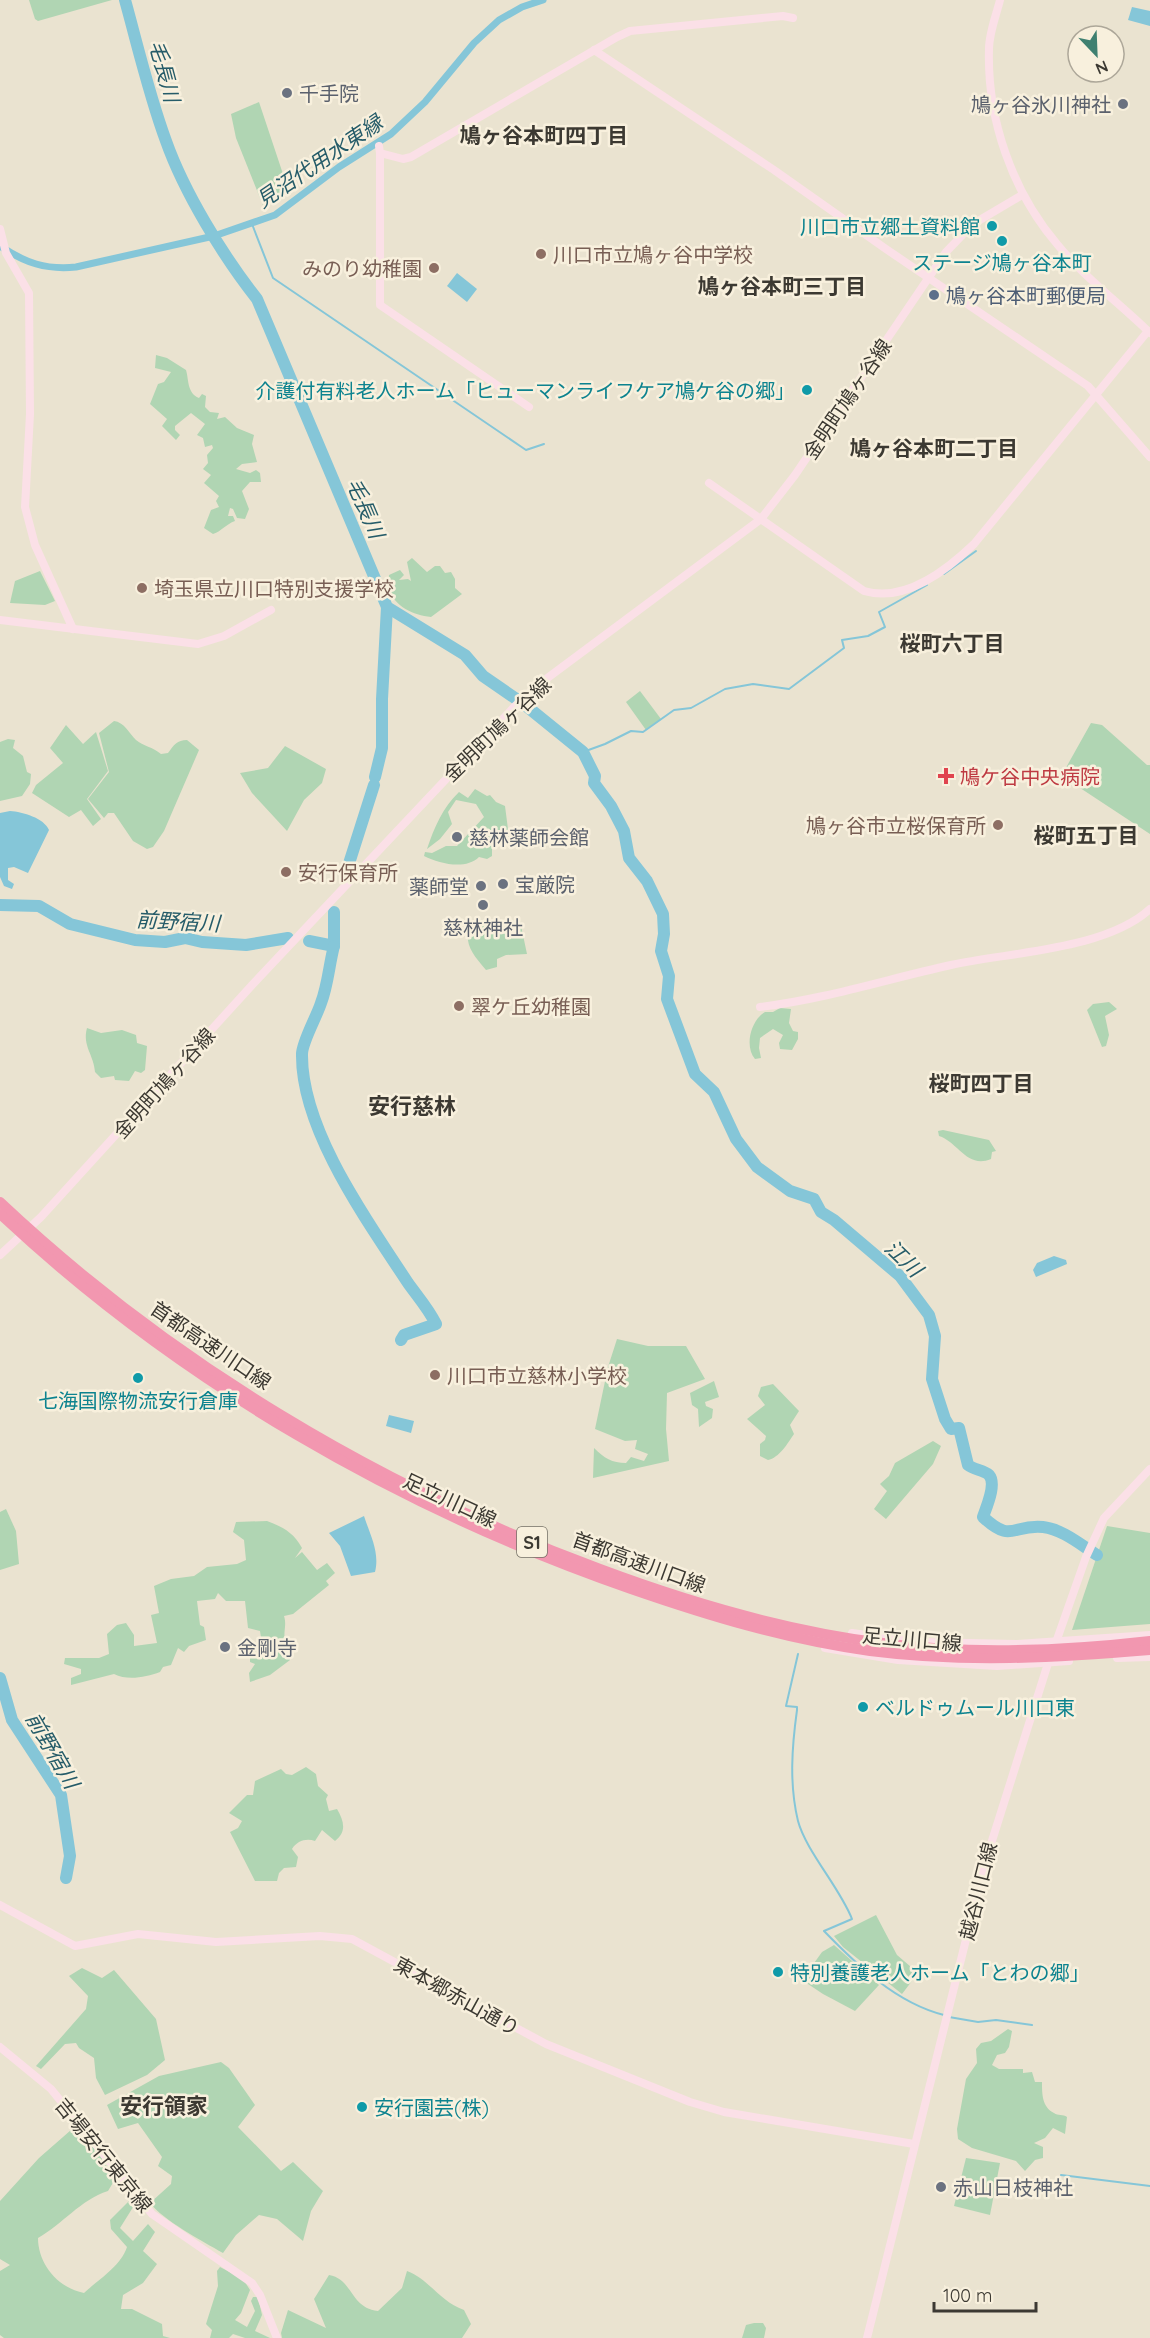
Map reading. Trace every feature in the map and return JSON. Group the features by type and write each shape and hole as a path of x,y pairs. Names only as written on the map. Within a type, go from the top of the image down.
{"highway":[{"name":"首都高速川口線","path":"0,1200 113,1298 197,1360 261,1401 335,1447 392,1477 493,1525 581,1562 657,1590 731,1612 819,1633 881,1643 994,1650 1150,1641"},
{"name":"首都高速川口線","path":"0,1214 150,1339 279,1424 390,1486 575,1570 741,1624 817,1643 870,1651 968,1659 1019,1659 1150,1650"}],"main road":[{"path":"709,483 864,591 896,593 946,567 974,544 1149,332 1058,245 1022,195 1000,136 990,76 988,48 1000,0"},
{"path":"529,407 380,304 380,150 403,159 411,157 594,50 630,32 783,16 793,18"},
{"path":"594,50 774,170 1097,393 1150,457"},
{"name":"金明町鳩ヶ谷線","path":"0,1255 31,1227 269,967 524,697 761,519 795,475 946,252 973,224 1022,195"},
{"path":"0,229 6,253 28,293 30,414 25,507 35,545 73,629"},
{"path":"0,620 198,644 224,636 271,610"},
{"path":"760,1006 823,997 864,984 885,982 963,962 1091,938 1123,929 1150,909"},
{"name":"足立川口線","path":"0,1200 97,1282 182,1346 325,1437 446,1500 608,1569 704,1602 818,1629 919,1642 973,1644 1056,1642 1150,1635"},
{"name":"足立川口線","path":"0,1219 148,1340 259,1413 358,1473 517,1550 693,1614 797,1643 846,1653 997,1666 1150,1657"},
{"name":"越谷川口線","path":"867,2338 988,1852 1049,1662 1086,1557 1104,1518 1150,1469"},
{"name":"東本郷赤山通り","path":"0,1905 75,1946 138,1934 216,1942 320,1935 352,1939 546,2044 690,2102 724,2112 914,2144"},
{"name":"吉場安行東京線","path":"0,2047 51,2089 152,2214 252,2283 260,2295 277,2338"}],"green space":[{"path":"29,0 112,0 38,21 35,19"},
{"path":"259,102 289,192 264,208 236,138 231,114"},
{"path":"156,355 167,358 186,370 192,393 199,398 202,394 206,396 205,407 210,412 219,413 217,419 225,417 237,428 254,435 252,444 257,462 242,464 236,469 250,473 256,470 260,473 261,482 250,482 242,491 249,509 245,519 237,518 233,509 230,508 228,516 233,516 235,521 213,534 204,528 211,510 219,507 216,501 219,496 204,483 211,475 203,469 208,463 207,455 213,448 212,445 205,447 203,438 197,435 205,424 191,413 175,426 175,430 180,435 176,440 162,426 167,419 150,404 158,384 164,382 171,372 155,368"},
{"path":"412,558 427,572 435,566 440,566 445,573 451,572 455,579 455,588 462,594 431,617 418,614 400,605 389,589 389,575 400,570 404,575 399,580 411,581 407,562"},
{"path":"40,571 55,601 45,605 10,603 15,581"},
{"path":"640,691 661,719 646,730 626,702"},
{"path":"114,721 124,726 136,740 161,754 168,753 176,744 184,740 199,750 164,831 153,847 147,849 133,841 114,813 108,813 104,818 88,799 109,772 99,733"},
{"path":"1091,723 1102,725 1147,765 1150,765 1150,834 1068,780 1063,773"},
{"path":"66,725 83,744 96,732 108,771 87,799 101,819 93,826 81,810 69,817 32,793 36,785 63,763 50,748"},
{"path":"8,739 15,740 13,748 23,756 27,772 31,774 30,784 22,796 0,801 0,742"},
{"path":"285,746 326,769 322,783 304,800 287,831 252,793 240,773 268,768"},
{"path":"475,789 487,796 490,795 496,802 505,806 509,837 496,839 492,847 492,856 487,859 479,857 460,865 424,856 425,852 432,853 446,846 457,846 484,817 476,804 456,800 448,812 452,824 440,839 427,849 448,804 459,792 468,798"},
{"path":"520,921 527,954 506,955 497,959 497,967 486,970 468,943 469,922"},
{"path":"1109,1002 1117,1009 1105,1016 1109,1035 1106,1046 1102,1047 1087,1010 1093,1004"},
{"path":"780,1008 791,1009 789,1023 793,1031 798,1032 798,1039 792,1050 780,1049 779,1043 783,1035 773,1029 760,1038 761,1058 755,1059 750,1047 753,1027 765,1012 773,1012"},
{"path":"87,1028 101,1033 122,1030 136,1035 137,1043 147,1046 145,1070 141,1073 135,1071 129,1081 115,1080 114,1076 101,1078 95,1072 87,1045"},
{"path":"943,1130 989,1140 996,1151 992,1152 991,1159 983,1161 969,1158 939,1136 938,1131"},
{"path":"617,1339 648,1346 686,1346 705,1379 667,1393 666,1429 669,1461 593,1478 594,1448 608,1459 621,1463 626,1463 631,1457 644,1461 648,1454 635,1449 637,1440 625,1441 595,1429 608,1367"},
{"path":"714,1381 719,1397 705,1402 706,1406 713,1409 712,1418 699,1427 698,1409 692,1405 690,1393"},
{"path":"773,1384 799,1411 790,1425 794,1434 779,1453 768,1460 760,1456 760,1444 766,1436 747,1419 765,1405 758,1396 761,1387"},
{"path":"933,1441 941,1446 933,1464 886,1519 874,1509 887,1491 880,1484 889,1476 895,1463"},
{"path":"6,1509 16,1531 19,1564 0,1570 0,1512"},
{"path":"267,1521 287,1531 299,1542 302,1548 295,1558 302,1552 317,1570 327,1563 335,1573 326,1581 329,1585 293,1614 284,1616 285,1643 290,1660 270,1675 250,1682 249,1673 255,1664 250,1662 250,1654 262,1644 260,1631 248,1628 245,1601 226,1601 218,1593 215,1599 197,1601 200,1625 204,1627 206,1640 189,1646 184,1652 178,1648 171,1665 163,1667 160,1672 131,1678 114,1674 71,1685 71,1678 81,1674 81,1669 64,1664 65,1658 99,1658 109,1654 107,1634 117,1625 126,1623 134,1635 134,1646 157,1643 151,1615 159,1613 154,1586 171,1579 194,1576 207,1567 237,1564 246,1560 244,1540 233,1532 236,1522"},
{"path":"1107,1526 1150,1533 1150,1624 1072,1630"},
{"path":"306,1767 316,1774 318,1786 328,1795 326,1799 329,1811 337,1809 343,1822 343,1830 335,1841 322,1830 315,1841 299,1842 292,1849 298,1857 296,1867 284,1868 279,1873 277,1881 255,1881 230,1832 238,1828 242,1821 229,1813 247,1795 253,1795 255,1781 281,1769 286,1774 292,1775"},
{"path":"876,1915 897,1955 918,1973 902,1994 843,1947 834,1936"},
{"path":"834,1945 879,1985 855,2011 802,1980 822,1952"},
{"path":"82,1968 102,1978 114,1970 156,2019 165,2060 147,2075 105,2095 96,2078 94,2058 79,2048 76,2043 65,2044 41,2069 36,2066 86,2009 88,1996 69,1976"},
{"path":"1008,2029 1012,2031 1009,2047 1005,2053 997,2055 992,2065 999,2069 1023,2069 1023,2073 1032,2072 1035,2082 1042,2082 1047,2107 1056,2114 1067,2117 1065,2134 1053,2128 1045,2138 1034,2143 1043,2147 1043,2158 1035,2160 1025,2171 1016,2161 972,2148 958,2139 957,2129 966,2079 977,2063 976,2049 981,2043 991,2041"},
{"path":"221,2062 229,2068 255,2105 238,2127 281,2171 293,2162 323,2191 311,2211 303,2241 277,2219 259,2215 236,2235 223,2253 173,2223 150,2203 171,2184 172,2176 158,2166 162,2157 138,2123 118,2129 107,2105 159,2076"},
{"path":"71,2130 97,2151 114,2181 108,2191 80,2206 38,2238 46,2266 66,2286 84,2293 124,2254 127,2247 111,2229 110,2220 131,2199 135,2204 120,2228 133,2241 148,2224 155,2232 143,2251 157,2264 143,2283 123,2295 121,2309 132,2309 162,2324 163,2336 170,2338 4,2338 0,2335 0,2271 10,2265 0,2259 0,2201 39,2158"},
{"path":"966,2158 1000,2163 990,2215 954,2206"},
{"path":"220,2267 243,2279 250,2290 241,2313 235,2320 247,2327 255,2311 251,2301 253,2297 258,2297 262,2315 255,2331 270,2338 245,2338 233,2334 229,2338 210,2338 212,2330 206,2324 218,2286 217,2271"},
{"path":"407,2271 422,2279 448,2301 464,2310 471,2324 462,2338 282,2338 281,2333 288,2310 326,2328 314,2299 329,2275 343,2282 362,2305 378,2311 402,2288"},
{"path":"763,2323 766,2328 764,2338 742,2338 746,2325"}],"water":[{"path":"1132,7 1150,11 1150,26 1128,20"},
{"path":"457,273 477,289 467,302 447,286"},
{"path":"10,811 38,819 49,830 28,873 14,867 8,868 8,880 14,884 12,889 4,886 0,877 0,813"},
{"path":"1054,1256 1066,1260 1067,1264 1036,1277 1033,1270 1037,1263"},
{"path":"389,1415 414,1421 411,1433 386,1426"},
{"path":"364,1516 375,1551 375,1572 351,1576 340,1546 329,1533"}],"waterway":[{"name":"毛長川","path":"125,0 154,106 174,161 206,223 257,299 387,607 465,655 483,676 525,705 583,752 595,776 594,783 611,806 624,831 629,858 647,881 663,914 664,934 661,951 669,976 667,999 695,1074 714,1092 736,1139 757,1167 790,1191 814,1199 821,1212 834,1220 900,1276 929,1315 935,1336 932,1379 945,1419 951,1429 959,1428 968,1465 987,1473 991,1479 990,1496 983,1517 1000,1530 1050,1528 1097,1555"},
{"name":"見沼代用水東縁","path":"0,246 36,264 65,268 76,267 214,236 275,215 339,167 391,134 425,102 474,43 499,20 522,7 543,0"},
{"path":"252,224 273,278 526,450 544,444"},
{"path":"944,574 976,551"},
{"path":"583,752 631,731 643,732 674,710 691,708 725,689 753,684 789,689 844,648 842,640 868,636 885,627 879,612 927,585"},
{"name":"前野宿川","path":"375,777 382,748 387,607"},
{"name":"前野宿川","path":"345,876 374,785"},
{"name":"前野宿川","path":"0,905 39,906 70,924 135,940 165,942 185,938 202,942 246,945 288,938"},
{"name":"前野宿川","path":"309,941 334,946 334,912"},
{"path":"334,946 323,996 303,1049 305,1083 313,1113 340,1174 374,1232 436,1324 404,1335 401,1340"},
{"path":"798,1654 786,1706 797,1707 792,1765 795,1807 808,1845 840,1895 852,1919 824,1931 878,1981 910,2002 944,2015"},
{"name":"前野宿川","path":"0,1678 12,1720 61,1795 70,1856 66,1878"},
{"path":"949,2017 978,2022 996,2020 1032,2025"},
{"path":"1061,2175 1150,2186"}],"place":[{"name":"千手院","path":"287,93"},
{"name":"鳩ヶ谷氷川神社","path":"1123,104"},
{"name":"川口市立郷土資料館","path":"992,226"},
{"name":"ステージ鳩ヶ谷本町","path":"1002,241"},
{"name":"川口市立鳩ヶ谷中学校","path":"541,254"},
{"name":"みのり幼稚園","path":"434,268"},
{"name":"鳩ヶ谷本町郵便局","path":"934,295"},
{"name":"介護付有料老人ホーム「ヒューマンライフケア鳩ケ谷の郷」","path":"807,390"},
{"name":"埼玉県立川口特別支援学校","path":"142,588"},
{"name":"鳩ケ谷中央病院","path":"946,776"},
{"name":"鳩ヶ谷市立桜保育所","path":"998,825"},
{"name":"慈林薬師会館","path":"457,837"},
{"name":"安行保育所","path":"286,872"},
{"name":"宝厳院","path":"503,884"},
{"name":"薬師堂","path":"481,886"},
{"name":"慈林神社","path":"483,905"},
{"name":"翠ケ丘幼稚園","path":"459,1006"},
{"name":"川口市立慈林小学校","path":"435,1375"},
{"name":"七海国際物流安行倉庫","path":"138,1378"},
{"name":"金剛寺","path":"225,1647"},
{"name":"ベルドゥムール川口東","path":"863,1707"},
{"name":"特別養護老人ホーム「とわの郷」","path":"778,1972"},
{"name":"安行園芸(株)","path":"362,2107"},
{"name":"赤山日枝神社","path":"941,2187"}],"district":[{"name":"鳩ヶ谷本町四丁目","path":"544,135"},
{"name":"鳩ヶ谷本町三丁目","path":"782,286"},
{"name":"鳩ヶ谷本町二丁目","path":"934,448"},
{"name":"桜町六丁目","path":"952,643"},
{"name":"桜町五丁目","path":"1086,835"},
{"name":"桜町四丁目","path":"981,1083"},
{"name":"安行慈林","path":"412,1106"},
{"name":"安行領家","path":"164,2106"}],"water label":[{"name":"江川","path":"904,1258"}]}
